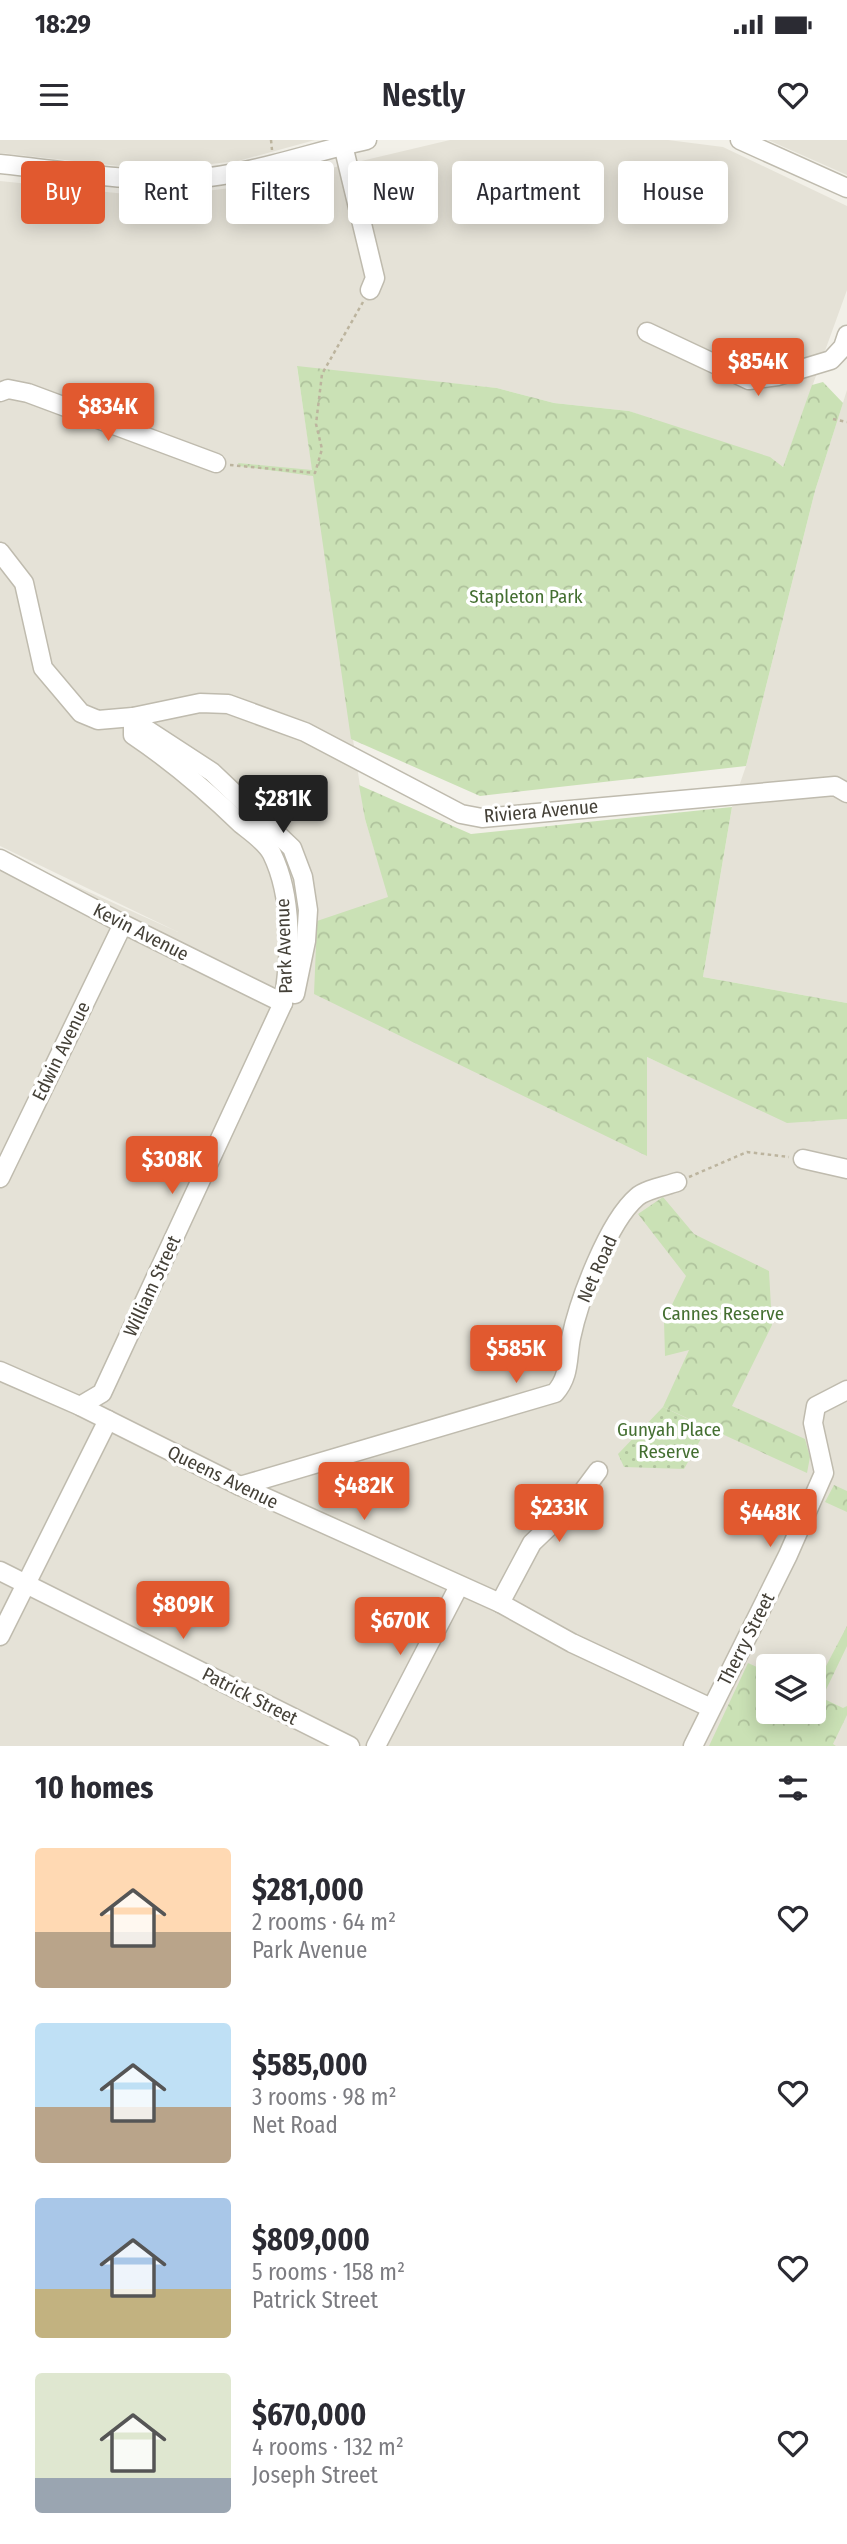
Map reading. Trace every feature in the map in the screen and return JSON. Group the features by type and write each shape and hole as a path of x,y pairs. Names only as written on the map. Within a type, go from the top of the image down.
{"street":[{"path":"0,164 151,179 193,179 239,173 367,140"},
{"path":"740,140 847,188"},
{"path":"343,145 375,278 370,290"},
{"path":"647,332 749,380 778,376 831,359 843,347 847,335"},
{"path":"0,393 8,389 28,393 216,463"},
{"path":"0,552 24,583 43,668 81,712 98,720 132,717"},
{"name":"Riviera Avenue","path":"132,717 200,703 228,704 306,732 461,814 482,818 835,786 847,793"},
{"name":"Park Avenue","path":"132,717 147,731 212,772 292,848 303,877 307,920 296,993 283,1003"},
{"name":"Kevin Avenue","path":"0,859 122,924 283,1003"},
{"name":"Edwin Avenue","path":"0,1178 122,924"},
{"name":"William Street","path":"80,1406 102,1393 283,1003"},
{"path":"803,1159 847,1169"},
{"name":"Net Road","path":"240,1486 555,1393 565,1381 571,1338 583,1293 616,1225 638,1196 677,1182"},
{"name":"Queens Avenue","path":"0,1371 80,1406 240,1486 500,1603 572,1643 712,1709"},
{"name":"Therry Street","path":"693,1746 788,1555 824,1473 813,1423 816,1406 847,1390"},
{"path":"0,1636 108,1420"},
{"path":"500,1603 532,1543 575,1502 598,1471"},
{"name":"Patrick Street","path":"0,1571 350,1746"},
{"path":"376,1746 459,1586"}],"path":[{"path":"216,463 315,473 323,449 316,424 322,374 370,290"},
{"path":"833,419 847,422"},
{"path":"677,1182 747,1152 803,1159"}],"shaded area":[{"path":"0,140 315,140 238,161 212,164 212,161 119,161 119,166 105,164 105,161 74,161 0,153"},
{"path":"450,140 668,140 723,147 847,206 847,290 783,467 629,411 554,403 497,388 297,367 365,819 389,897 646,1155 647,1057 787,1122 847,1119 847,1746 0,1746 0,852 178,932 0,846 0,181 21,183 21,224 105,224 105,192 119,193 119,224 212,224 212,190 226,189 226,224 334,224 334,167 348,164 348,224 438,224 438,161 361,161"},
{"path":"768,140 847,140 847,175"},
{"path":"847,390 847,1003 703,977 732,807 746,766 815,491"}],"green space":[{"name":"Stapleton Park","path":"297,366 497,388 554,403 629,411 770,457 783,467 812,385 823,382 843,403 815,491 746,766 480,796 351,739 313,476 239,466 238,463 312,470"},
{"path":"359,785 471,834 732,807 703,977 847,1003 847,1119 787,1123 647,1057 647,1156 314,994 317,921 388,897 365,819"},
{"name":"Cannes Reserve","path":"663,1197 694,1234 769,1271 772,1325 732,1406 805,1439 810,1457 807,1473 663,1407 689,1350 665,1356 664,1321 686,1276 638,1214"},
{"name":"Gunyah Place Reserve","path":"663,1407 707,1428 684,1469 624,1467 618,1454"},
{"path":"834,1485 847,1491 847,1512 825,1502"},
{"path":"847,1626 847,1646 826,1690 826,1666"},
{"path":"748,1663 756,1667 756,1724 826,1724 826,1700 843,1708 847,1706 847,1715 833,1744 836,1746 709,1746"}]}
